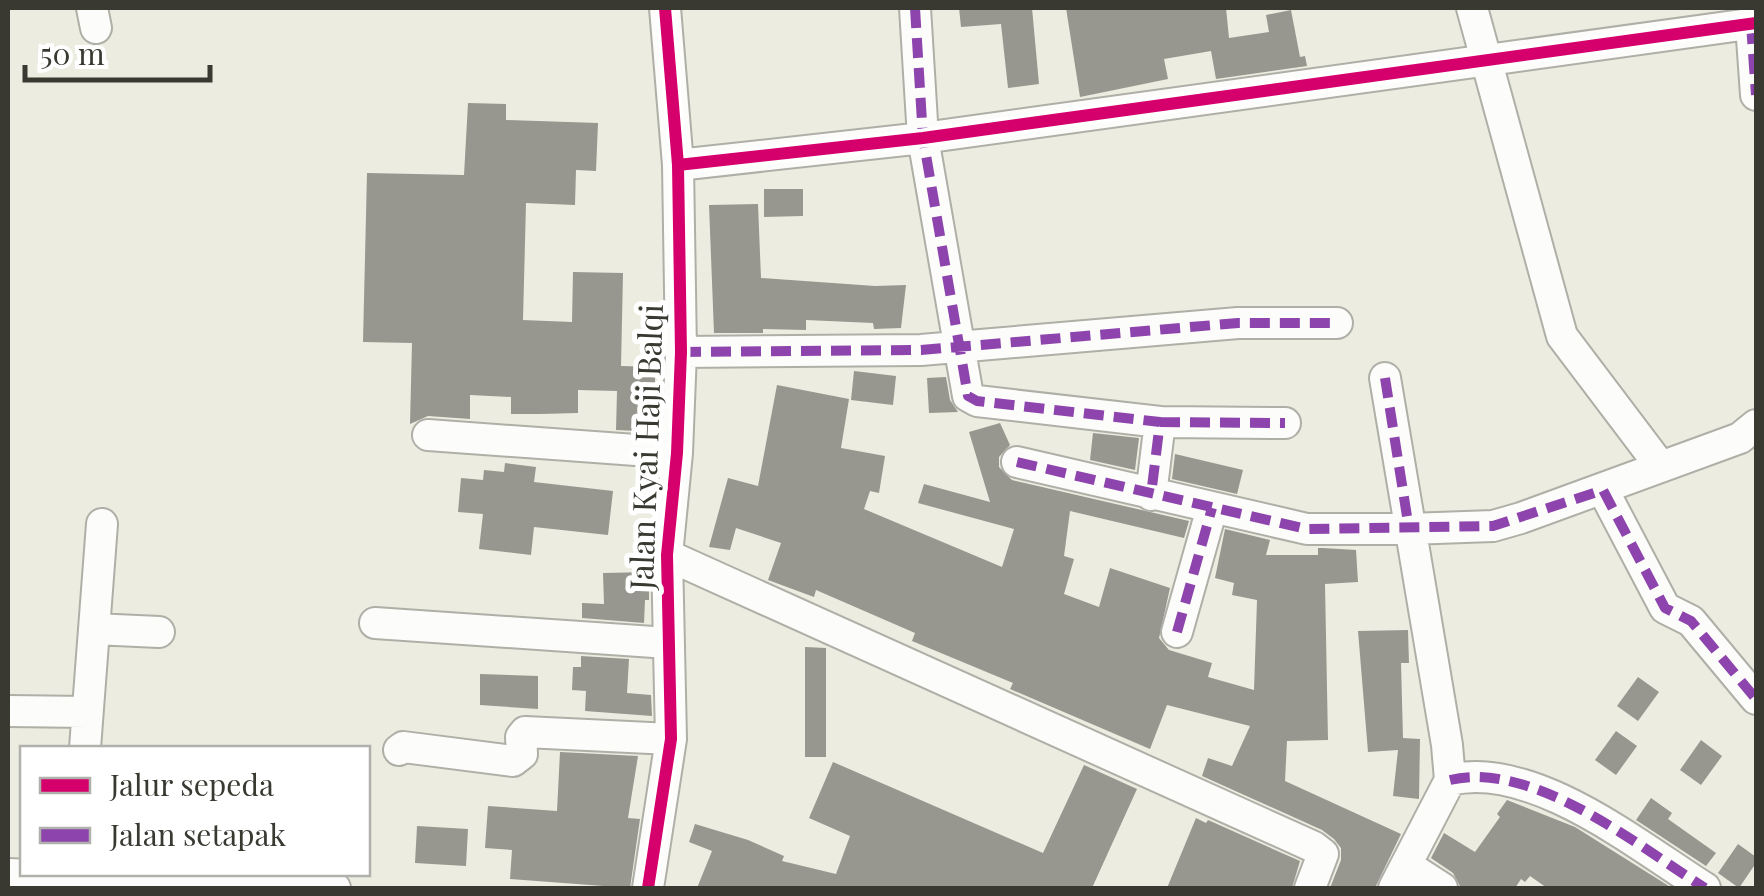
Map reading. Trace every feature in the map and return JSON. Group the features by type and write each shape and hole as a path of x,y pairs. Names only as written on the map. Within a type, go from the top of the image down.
{"street":[{"name":"Jalan Kyai Haji Balqi","path":"648,888 671,739 667,556 681,352 678,164 665,8"},
{"path":"915,8 923,138 968,396 976,402 1160,422 1285,423"},
{"path":"1472,8 1562,336 1661,466"},
{"path":"678,164 923,138 1488,61 1716,17 1754,23 1756,95"},
{"path":"681,352 921,350 1238,323 1337,323"},
{"path":"1386,378 1450,780 1401,877 1442,888"},
{"path":"1151,495 1160,422"},
{"path":"428,435 677,453"},
{"path":"1017,462 1307,529 1409,529 1493,526 1604,490 1661,466 1751,440"},
{"path":"1604,490 1665,608 1691,620 1756,699"},
{"path":"1177,632 1212,508"},
{"path":"85,746 102,524"},
{"path":"667,556 1314,848 1322,854 1322,862 1310,888"},
{"path":"375,623 668,643"},
{"path":"94,630 159,632"},
{"path":"8,711 87,712"},
{"path":"399,750 403,747 513,761 522,754 525,732 671,739"},
{"path":"1450,780 1470,775 1558,797 1705,888"},
{"path":"77,876 124,884 335,888"}],"building":[{"path":"959,8 1032,8 1039,84 1008,88 1001,24 961,27"},
{"path":"1066,8 1226,8 1229,38 1269,32 1266,15 1291,10 1300,57 1305,56 1307,66 1216,79 1211,51 1164,59 1168,79 1080,97"},
{"path":"468,103 506,104 506,120 598,123 596,171 576,170 575,205 526,203 523,320 572,322 573,272 623,273 621,366 655,367 655,392 638,392 637,431 616,430 617,391 578,390 578,413 511,414 511,397 470,395 470,419 428,416 410,424 412,343 363,342 367,173 464,175"},
{"path":"764,189 803,189 803,216 764,217"},
{"path":"758,204 761,278 906,285 901,328 874,329 873,323 806,320 806,330 714,333 709,205"},
{"path":"854,371 896,376 893,405 851,400"},
{"path":"946,377 950,400 958,412 929,413 927,378"},
{"path":"777,385 849,399 841,448 885,456 879,493 870,491 864,509 1002,567 1014,529 918,503 924,484 990,502 969,432 1000,423 1010,445 999,457 999,467 1012,480 1189,521 1184,538 1070,511 1064,556 1074,559 1064,594 1099,607 1110,568 1170,588 1159,638 1169,650 1212,663 1208,677 1254,690 1257,600 1232,595 1234,583 1215,578 1225,529 1270,540 1266,555 1318,555 1318,548 1356,550 1358,582 1325,584 1328,740 1287,741 1285,781 1401,834 1375,888 1330,888 1341,860 1341,848 1334,839 1202,776 1208,758 1232,766 1250,726 1167,705 1150,749 1010,689 1013,683 912,641 915,633 816,590 814,597 768,580 781,543 736,528 730,550 709,547 728,478 758,486"},
{"path":"1093,433 1139,438 1135,470 1090,460"},
{"path":"1175,454 1243,470 1237,494 1172,479"},
{"path":"505,463 536,467 534,482 613,491 608,535 534,527 531,555 479,549 483,514 458,512 461,478 483,480 484,470 504,472"},
{"path":"649,572 644,623 582,618 582,603 604,604 603,573"},
{"path":"1408,630 1409,663 1401,663 1403,738 1420,739 1419,799 1393,796 1398,750 1368,752 1358,631"},
{"path":"805,647 826,648 826,757 805,757"},
{"path":"581,656 629,659 627,693 651,695 652,716 585,711 586,691 572,690 573,667 581,667"},
{"path":"480,674 538,676 538,709 480,705"},
{"path":"1638,677 1659,692 1638,721 1617,706"},
{"path":"1616,731 1637,746 1616,775 1595,760"},
{"path":"1701,740 1722,756 1701,785 1680,770"},
{"path":"560,752 638,756 628,818 640,819 630,888 510,879 512,850 485,848 488,806 557,811"},
{"path":"833,762 1043,853 1084,765 1137,789 1092,888 697,888 712,851 689,842 695,824 748,840 784,856 782,861 836,874 850,836 809,818"},
{"path":"1651,798 1672,813 1668,819 1716,853 1706,866 1636,820"},
{"path":"1507,800 1575,827 1672,888 1547,888 1530,876 1525,882 1521,879 1515,888 1461,888 1453,873 1431,858 1444,833 1475,852"},
{"path":"1196,818 1300,861 1292,888 1167,888"},
{"path":"417,826 468,829 466,866 415,863"},
{"path":"1738,844 1756,857 1739,888 1718,873"}],"marked path":[{"path":"915,8 923,138 968,396 977,401 1160,422 1151,495"},
{"path":"1751,24 1756,95"},
{"path":"681,352 921,350 1238,323 1337,323"},
{"path":"1385,378 1409,529"},
{"path":"1160,422 1285,423"},
{"path":"1017,462 1307,529 1493,526 1603,490 1665,608 1691,621 1756,699"},
{"path":"1177,632 1212,508"},
{"path":"1450,780 1482,777 1549,794 1617,830 1705,888"}],"cycle path":[{"path":"648,888 671,739 667,555 681,352 678,165 665,8"},
{"path":"678,165 923,138 1756,23"}]}
